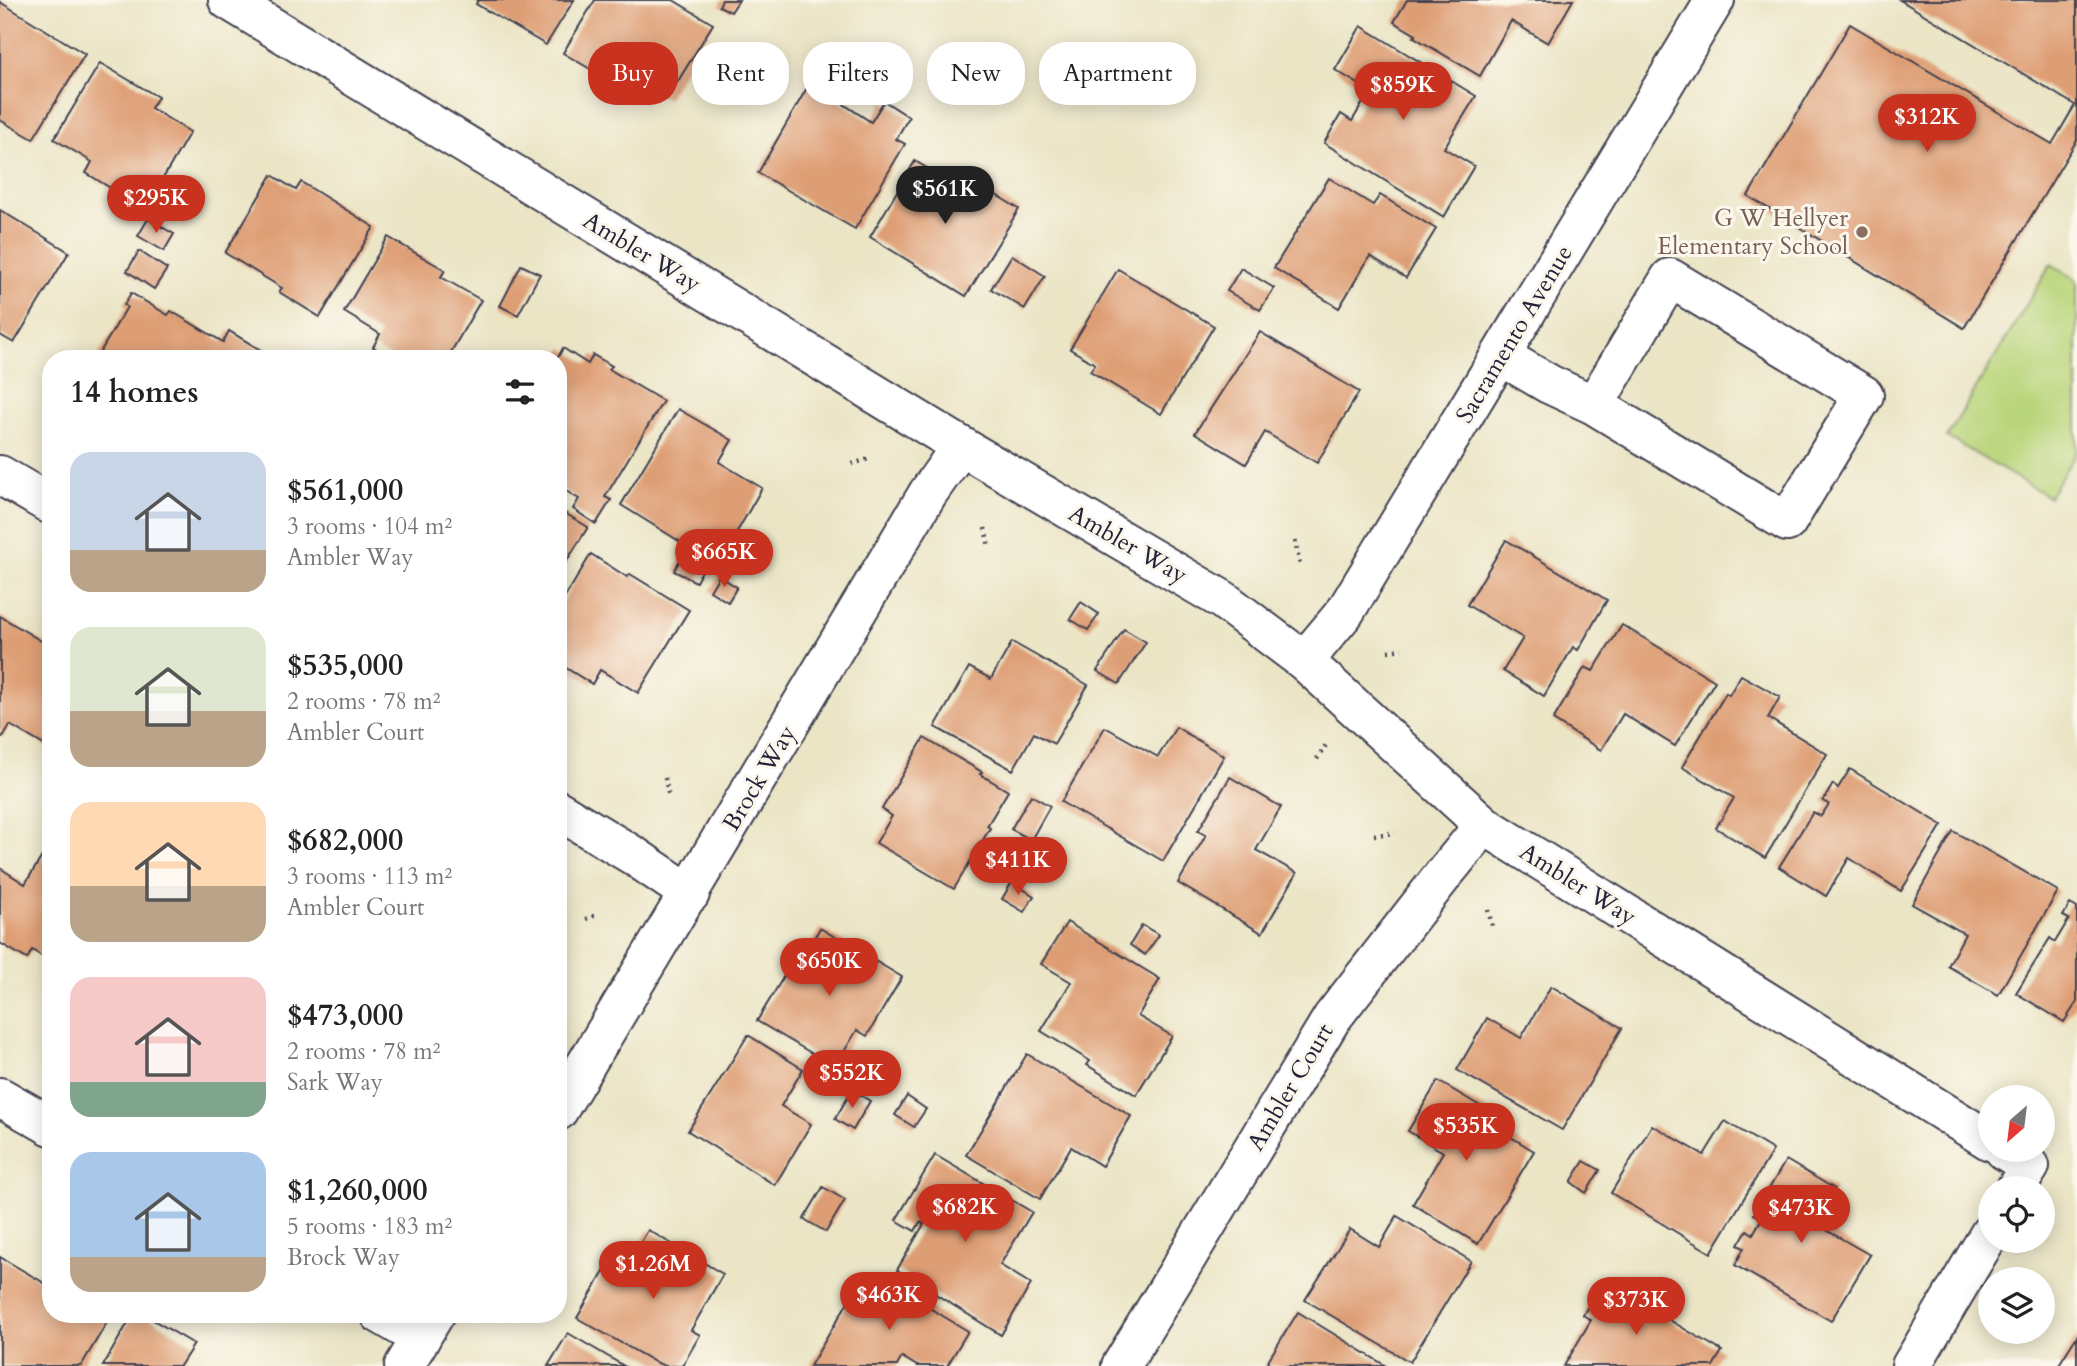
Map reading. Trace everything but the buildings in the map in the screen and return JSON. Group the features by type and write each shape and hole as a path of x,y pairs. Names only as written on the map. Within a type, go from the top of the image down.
{"street":[{"name":"Ambler Way","path":"228,0 961,446 1223,600 1304,662 1484,825 1978,1134"},
{"name":"Sacramento Avenue","path":"1304,662 1345,612 1715,0"},
{"path":"1501,356 1549,384 1594,405 1787,522 1864,395 1671,278 1594,405"},
{"name":"Brock Way","path":"567,1096 928,493 961,446"},
{"path":"0,475 42,500"},
{"path":"567,815 690,894"},
{"name":"Ambler Court","path":"1121,1366 1332,1018 1484,825"},
{"path":"0,1097 42,1121"},
{"path":"1911,1366 1978,1253"},
{"path":"394,1323 420,1339"}],"path":[{"path":"852,464 872,458"},
{"path":"985,528 989,547"},
{"path":"1294,541 1300,565"},
{"path":"1388,651 1402,649"},
{"path":"1317,759 1327,743"},
{"path":"665,778 669,798"},
{"path":"1374,835 1395,833"},
{"path":"1488,910 1493,929"},
{"path":"586,919 599,914"}],"green space":[{"path":"2051,264 2077,280 2077,451 2049,497 1947,437"}],"place":[{"name":"G W Hellyer Elementary School","path":"1862,232"}]}
